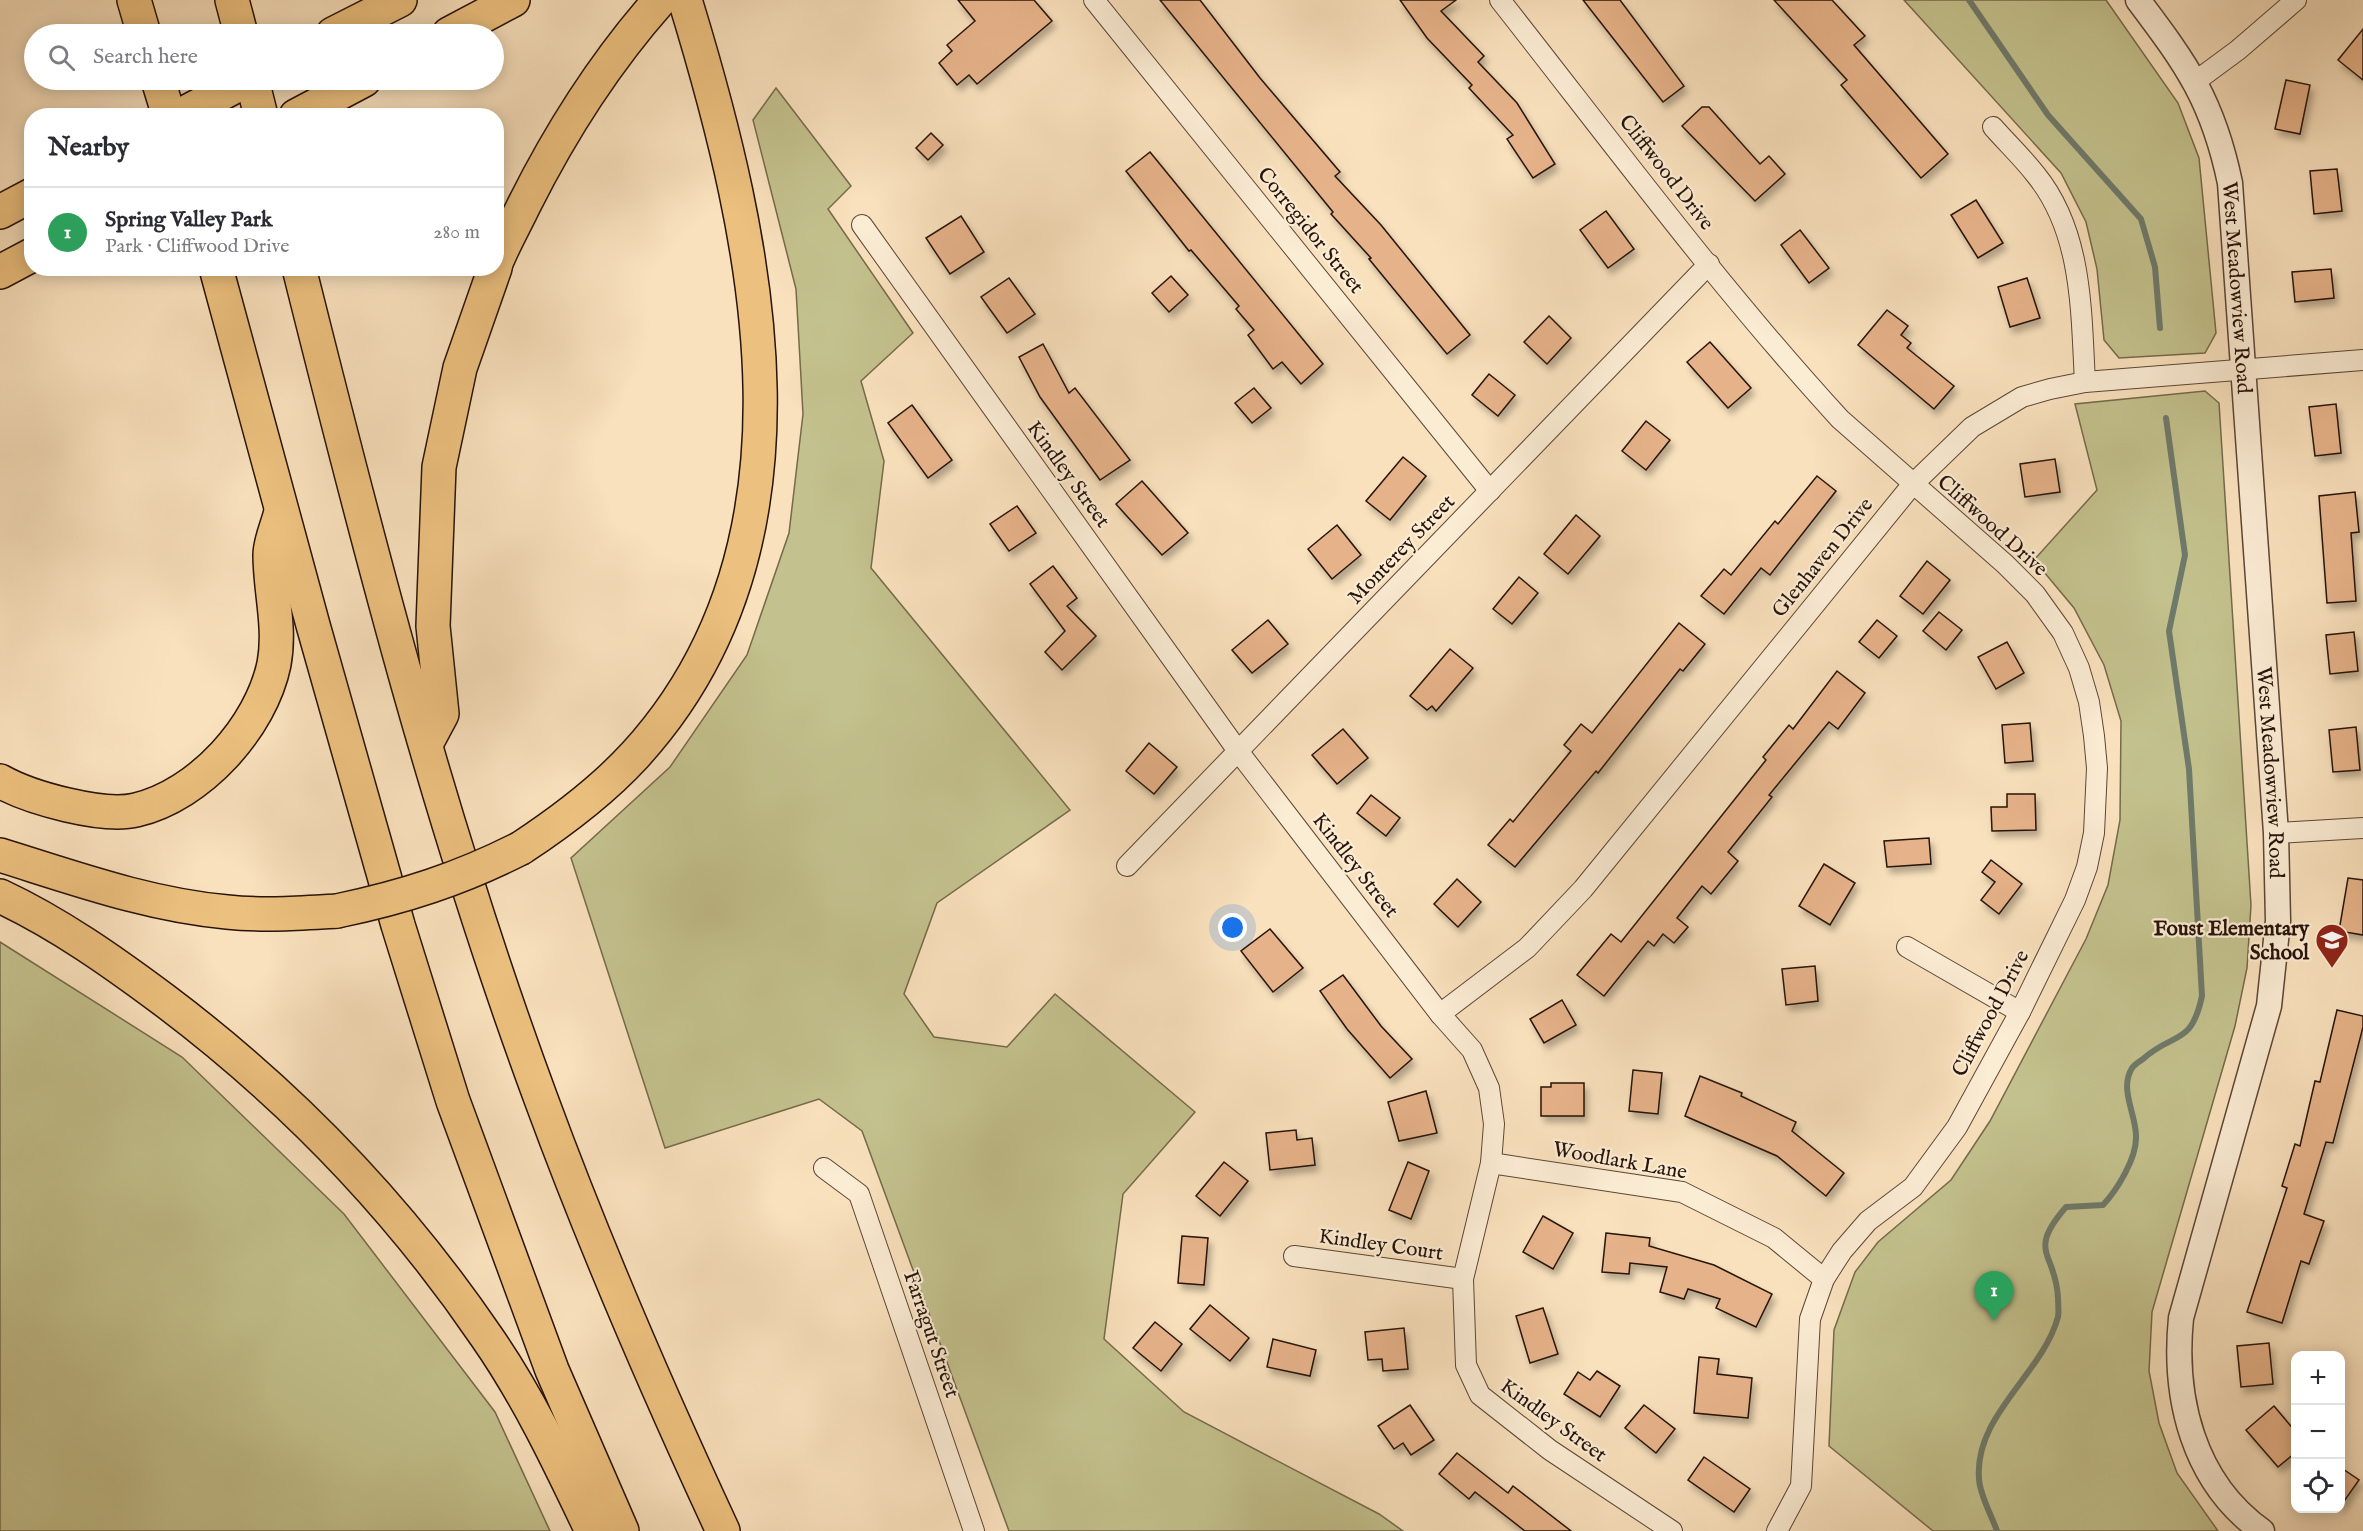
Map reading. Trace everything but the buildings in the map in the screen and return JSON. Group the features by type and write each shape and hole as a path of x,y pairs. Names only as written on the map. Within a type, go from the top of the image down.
{"highway":[{"path":"134,0 141,24"},
{"path":"232,0 238,24"},
{"path":"353,24 400,0"},
{"path":"467,24 513,0"},
{"path":"0,855 133,896 180,905 228,912 337,911 424,891 483,867 521,848 562,821 600,790 634,756 660,725 714,638 731,596 749,534 757,488 760,427 760,363 754,299 728,148 685,0"},
{"path":"504,247 573,115 652,9"},
{"path":"161,90 167,108"},
{"path":"194,108 228,90"},
{"path":"254,90 259,108"},
{"path":"310,108 345,90"},
{"path":"0,272 24,259"},
{"path":"218,276 281,510 398,925 453,1101 552,1370 622,1531"},
{"path":"301,276 352,479 426,744 498,976 540,1097 632,1330 723,1531"},
{"path":"426,744 442,714 433,626 439,467 460,368 492,276"},
{"path":"0,781 14,790 68,804 111,812 136,811 162,801 192,783 216,764 239,737 252,717 263,696 274,663 277,622 270,552 281,510"},
{"path":"0,896 71,935 208,1033 282,1097 356,1172 425,1253 487,1337 535,1417 591,1531"}],"street":[{"name":"Corregidor Street","path":"1094,0 1490,491"},
{"name":"Cliffwood Drive","path":"1500,0 1709,264 1840,419 1912,485 2005,564 2035,594 2063,633 2079,669 2089,702 2097,768 2094,833 2087,867 2075,900 2020,1012 1957,1127 1913,1187 1868,1221 1842,1251 1824,1279 1810,1319 1801,1486 1777,1531"},
{"name":"West Meadowview Road","path":"2138,0 2196,81 2223,147 2230,183 2276,833 2278,921 2269,1006 2181,1318 2178,1346 2181,1395 2190,1431 2202,1461 2237,1509 2262,1531"},
{"path":"2196,81 2238,50 2296,0"},
{"path":"1993,127 2037,176 2059,214 2070,242 2079,283 2085,382"},
{"name":"Kindley Street","path":"862,225 1238,752 1440,1014 1472,1050 1489,1088 1494,1124 1491,1163 1463,1279 1466,1365 1480,1395 1550,1450 1672,1531"},
{"name":"Monterey Street","path":"1127,866 1709,264"},
{"name":"Glenhaven Drive","path":"1440,1014 1527,948 1583,889 1912,485 1948,447 1990,414 2022,397 2085,382 2363,360"},
{"path":"2276,833 2363,828"},
{"path":"1907,947 2020,1012"},
{"name":"Woodlark Lane","path":"1491,1163 1682,1192 1774,1238 1824,1279"},
{"name":"Farragut Street","path":"824,1168 859,1194 974,1531"},
{"name":"Kindley Court","path":"1294,1256 1463,1279"}],"shaded area":[{"path":"1904,0 2106,0 2178,103 2199,158 2216,333 2205,353 2119,358 2104,340 2097,269 2086,222 2061,173"},
{"path":"776,88 851,186 828,209 913,333 861,381 884,461 871,568 1070,810 937,903 904,994 934,1037 1007,1047 1055,994 1195,1112 1123,1194 1104,1339 1184,1412 1379,1514 1403,1531 1009,1531 862,1131 819,1099 665,1148 571,858 670,767 747,655 789,533 803,414 796,289 753,120"},
{"path":"2205,391 2219,403 2251,905 2247,968 2235,1026 2152,1312 2149,1371 2159,1423 2177,1473 2218,1531 1933,1531 1829,1446 1834,1330 1855,1272 1878,1242 1951,1180 1990,1121 2086,939 2108,885 2120,820 2121,721 2104,665 2074,608 2034,560 2097,490 2075,404"},
{"path":"0,942 182,1057 344,1214 495,1412 550,1531 0,1531"}],"waterway":[{"path":"1969,0 2048,115 2141,219 2155,267 2160,328"},
{"path":"1997,1531 1980,1486 1980,1456 1987,1435 1998,1415 2038,1358 2050,1338 2058,1317 2056,1283 2046,1253 2045,1244 2048,1234 2066,1207 2103,1205 2120,1182 2130,1164 2136,1136 2128,1093 2128,1076 2132,1068 2154,1050 2187,1031 2198,1012 2202,996 2189,769 2169,631 2185,555 2166,418"}],"place":[{"name":"Foust Elementary School","path":"2332,969"},
{"name":"Spring Valley Park","path":"1994,1321"}]}
